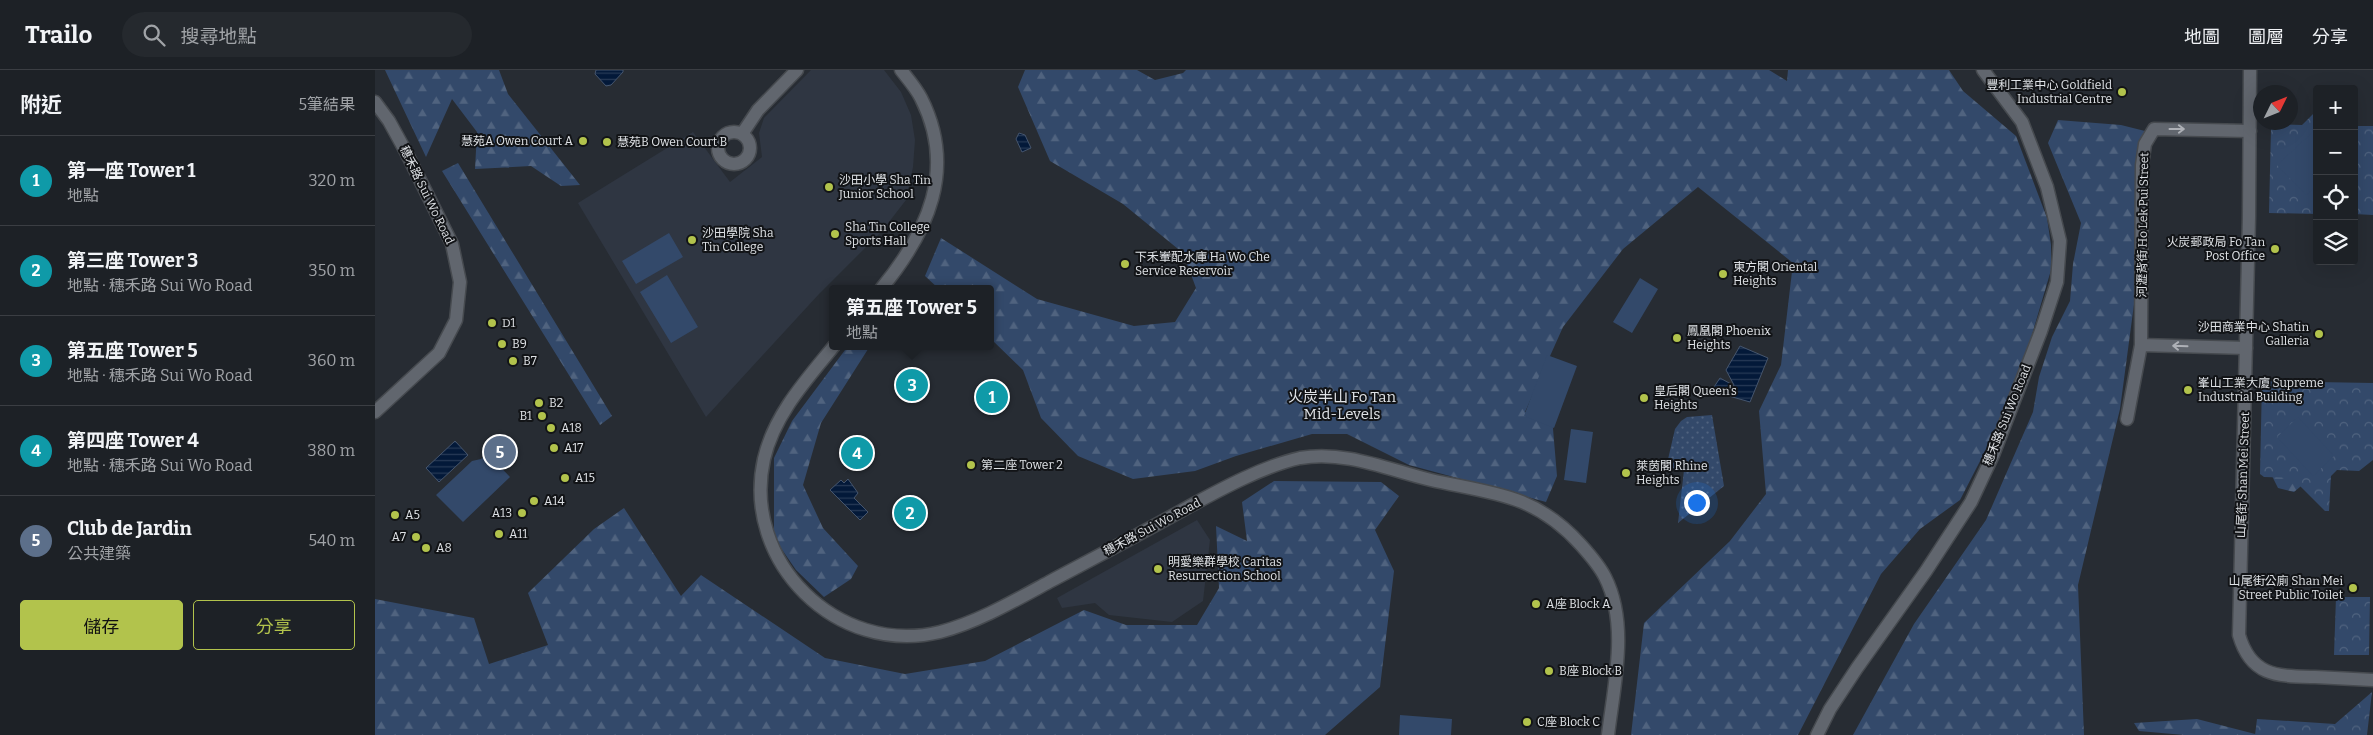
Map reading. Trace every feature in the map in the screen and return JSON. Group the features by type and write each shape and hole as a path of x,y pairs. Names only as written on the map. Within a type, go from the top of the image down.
{"street":[{"path":"742,134 758,110 797,70"},
{"path":"884,285 904,260 923,227 932,202 937,177 937,149 933,125 921,97 901,70"},
{"name":"穗禾路 Sui Wo Road","path":"1817,735 1841,692 1926,571 1971,502 1993,455 2041,331 2057,282 2060,241 2047,187 2022,122 1983,70"},
{"name":"山尾街 Shan Mei Street","path":"2250,70 2246,348 2238,623 2242,646 2255,664 2275,675 2373,680"},
{"name":"穗禾路 Sui Wo Road","path":"375,102 389,121 406,152 452,244 460,282 455,320 439,354 375,412"},
{"name":"河瀝背街 Ho Lek Pui Street","path":"2127,418 2141,345 2142,165 2145,144 2154,129 2250,131"},
{"path":"2141,345 2246,348"},
{"name":"穗禾路 Sui Wo Road","path":"831,350 796,394 775,428 764,459 761,503 769,540 789,577 814,602 846,623 872,632 899,636 926,634 952,628 981,617 1026,594 1238,480 1301,458 1341,457 1521,502 1551,516 1568,530 1592,557 1605,577 1615,604 1616,665 1608,735"}],"shaded area":[{"path":"596,70 623,70 623,72 611,85 606,86 595,74"},
{"path":"811,70 884,70 901,92 911,115 915,140 913,167 906,200 882,231 819,294 706,417 578,203 693,132 730,182 762,157 759,133 764,118"},
{"path":"1019,133 1025,135 1031,148 1022,152 1016,139"},
{"path":"1740,346 1768,358 1750,402 1729,396 1734,385 1726,370"},
{"path":"1720,378 1731,384 1726,394 1714,393 1712,390"},
{"path":"455,441 468,455 439,482 426,468"},
{"path":"848,479 858,493 854,498 868,512 860,520 830,490 841,480 844,483"},
{"name":"明愛樂群學校 Caritas Resurrection School","path":"1197,520 1210,540 1203,601 1172,622 1109,615 1095,603 1062,608 1057,598"}],"green space":[{"path":"385,70 499,70 508,94 580,185 561,186 531,166 475,169 477,132 452,99 426,157"},
{"path":"1025,70 1137,70 1155,80 1183,73 1186,70 1769,70 1787,81 1788,70 1949,70 1963,91 2016,136 2047,218 2051,245 2051,270 2021,372 1995,432 1960,500 1920,529 1881,574 1798,735 1631,735 1644,623 1730,541 1766,494 1759,411 1781,365 1793,263 1698,187 1623,249 1563,327 1525,412 1552,417 1557,476 1546,502 1409,465 1347,434 1312,434 1236,456 1195,471 1133,479 1078,456 1041,418 1023,370 994,342 994,285 935,285 925,276 941,238 1037,299 1134,326 1175,322 1196,288 1183,253 1123,204 1050,161 1018,87"},
{"path":"2313,114 2313,214 2269,213 2271,130 2298,130 2298,125 2302,125"},
{"path":"2058,120 2121,125 2149,132 2139,267 2120,409 2078,585 2084,735 1853,735 1914,624 1986,520 2033,412 2039,377 2052,337 2070,301 2073,264 2081,223 2048,143"},
{"path":"2358,126 2373,126 2373,215 2358,214"},
{"path":"2313,132 2313,189 2306,195 2277,165"},
{"path":"458,163 612,416 600,425 442,171"},
{"path":"669,233 683,257 636,284 622,261"},
{"path":"667,275 698,327 671,343 640,292"},
{"path":"1640,278 1658,289 1632,333 1613,322"},
{"path":"845,350 867,350 821,423 803,485 823,528 858,566 851,579 824,597 796,570 774,538 774,458 792,421"},
{"path":"1547,355 1577,366 1554,428 1524,416"},
{"path":"2262,381 2373,383 2373,460 2359,471 2337,470 2331,476 2329,511 2325,511 2292,478 2264,477 2260,474"},
{"path":"1712,415 1724,486 1678,523 1684,470 1666,468 1675,429 1687,417"},
{"path":"2298,417 2334,456 2313,476 2277,437"},
{"path":"1571,429 1593,432 1586,483 1564,480"},
{"path":"487,453 510,477 463,522 436,495 472,461 481,459"},
{"path":"2270,472 2307,481 2294,492 2278,488"},
{"path":"1274,481 1381,482 1399,496 1375,530 1394,571 1380,687 1325,735 375,735 375,599 474,618 489,664 548,645 528,593 594,529 624,508 681,596 701,575 825,658 905,674 985,661 1084,610 1126,625 1197,625 1219,588 1216,526 1247,541 1242,502"},
{"path":"2336,597 2370,597 2369,655 2334,655"},
{"path":"2372,692 2367,735 2255,735 2257,719 2335,724"},
{"path":"1400,715 1452,719 1451,735 1399,735"},
{"path":"2197,719 2259,735 2184,735 2139,731 2134,723"}],"place":[{"name":"豐利工業中心 Goldfield Industrial Centre","path":"2122,92"},
{"name":"慧苑A Owen Court A","path":"583,141"},
{"name":"慧苑B Owen Court B","path":"607,142"},
{"name":"沙田小學 Sha Tin Junior School","path":"829,187"},
{"name":"Sha Tin College Sports Hall","path":"835,234"},
{"name":"沙田學院 Sha Tin College","path":"692,240"},
{"name":"火炭郵政局 Fo Tan Post Office","path":"2275,249"},
{"name":"下禾輋配水庫 Ha Wo Che Service Reservoir","path":"1125,264"},
{"name":"東方閣 Oriental Heights","path":"1723,274"},
{"name":"D1","path":"492,323"},
{"name":"沙田商業中心 Shatin Galleria","path":"2319,334"},
{"name":"鳳凰閣 Phoenix Heights","path":"1677,338"},
{"name":"B9","path":"502,344"},
{"name":"B7","path":"513,361"},
{"name":"第五座 Tower 5","path":"912,385"},
{"name":"峯山工業大廈 Supreme Industrial Building","path":"2188,390"},
{"name":"第一座 Tower 1","path":"992,397"},
{"name":"皇后閣 Queen's Heights","path":"1644,398"},
{"name":"B2","path":"539,403"},
{"name":"B1","path":"542,416"},
{"name":"A18","path":"551,428"},
{"name":"A17","path":"554,448"},
{"name":"Club de Jardin","path":"500,452"},
{"name":"第四座 Tower 4","path":"857,453"},
{"name":"第二座 Tower 2","path":"971,465"},
{"name":"萊茵閣 Rhine Heights","path":"1626,473"},
{"name":"A15","path":"565,478"},
{"name":"A14","path":"534,501"},
{"name":"A13","path":"522,513"},
{"name":"第三座 Tower 3","path":"910,513"},
{"name":"A5","path":"395,515"},
{"name":"A11","path":"499,534"},
{"name":"A7","path":"416,537"},
{"name":"A8","path":"426,548"},
{"name":"明愛樂群學校 Caritas Resurrection School","path":"1158,569"},
{"name":"山尾街公廁 Shan Mei Street Public Toilet","path":"2353,588"},
{"name":"A座 Block A","path":"1536,604"},
{"name":"B座 Block B","path":"1549,671"},
{"name":"C座 Block C","path":"1527,722"}],"district":[{"name":"火炭半山 Fo Tan Mid-Levels","path":"1342,406"}]}
